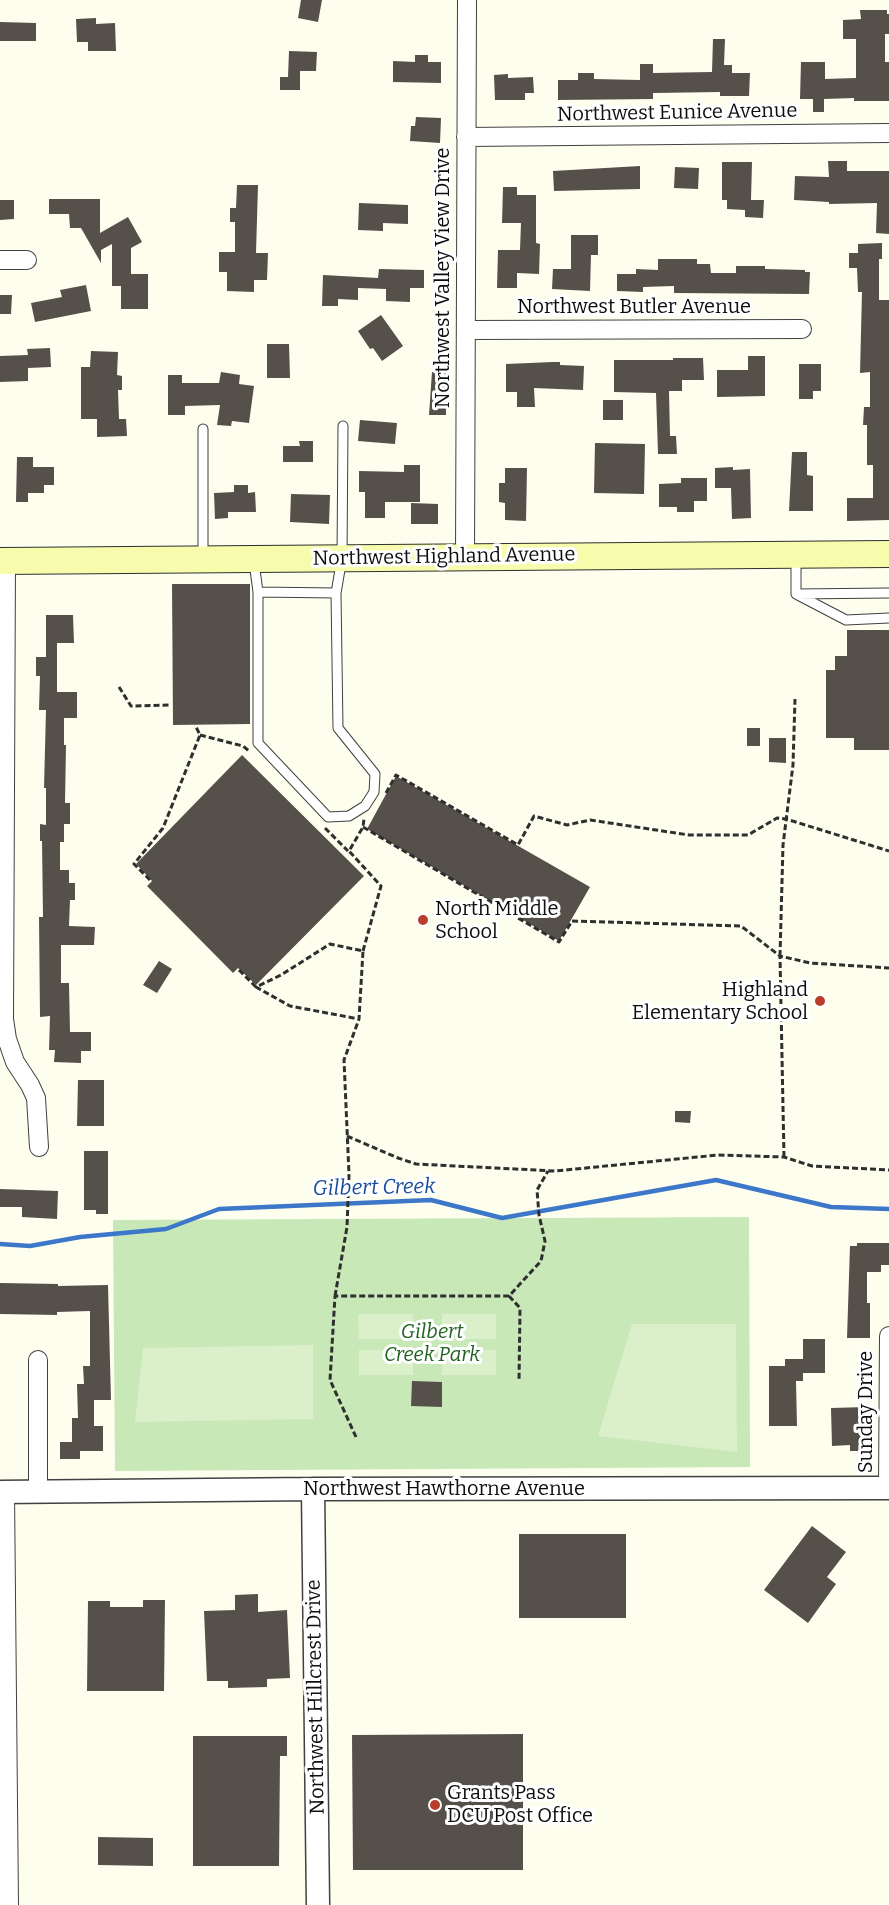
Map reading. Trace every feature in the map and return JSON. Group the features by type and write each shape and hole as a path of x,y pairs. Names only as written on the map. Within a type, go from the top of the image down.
{"main road":[{"name":"Northwest Highland Avenue","path":"3,561 889,554"}],"street":[{"name":"Northwest Valley View Drive","path":"465,556 467,0"},
{"name":"Northwest Eunice Avenue","path":"466,137 889,134"},
{"path":"0,260 27,260"},
{"name":"Northwest Butler Avenue","path":"466,330 802,329"},
{"path":"3,561 3,1019 15,1062 36,1098 39,1147"},
{"name":"Sunday Drive","path":"889,1336 889,1488"},
{"path":"38,1360 38,1492"},
{"name":"Northwest Hawthorne Avenue","path":"3,1492 889,1488"},
{"name":"Northwest Hillcrest Drive","path":"313,1489 318,1905"},
{"path":"3,1492 9,1905"}],"lane":[{"path":"253,559 258,592 258,743 328,816 349,816 365,806 374,792 375,774 338,728 336,593 342,558 343,426"},
{"path":"203,429 203,560"},
{"path":"796,555 796,594"},
{"path":"258,592 336,593"},
{"path":"796,594 889,593"},
{"path":"796,594 846,620 889,618"}],"path":[{"path":"119,687 131,706 170,705"},
{"path":"784,1156 780,956 783,845 793,765 795,699"},
{"path":"150,880 134,864 163,828 200,735 195,725"},
{"path":"200,735 243,746 251,754"},
{"path":"349,851 363,827 365,806 382,802 396,776 518,845 534,816 567,825 590,820 689,835 748,835 777,818 889,851"},
{"path":"324,827 381,886 363,951 359,1019 344,1060 349,1193 347,1227 335,1296 330,1380 356,1437"},
{"path":"363,827 559,942 572,921 741,926 780,956 810,963 889,968"},
{"path":"256,987 330,944 363,951"},
{"path":"239,970 256,987 290,1006 359,1019"},
{"path":"347,1136 416,1164 548,1171 718,1155 784,1156 812,1166 889,1170"},
{"path":"509,1296 541,1261 545,1241 539,1215 537,1190 548,1171"},
{"path":"335,1296 509,1296 520,1308 519,1381"}],"green space":[{"name":"Gilbert Creek Park","path":"749,1217 750,1467 115,1471 113,1220"},
{"path":"358,1314 413,1314 413,1339 359,1339"},
{"path":"442,1314 496,1314 496,1339 442,1339"},
{"path":"632,1324 736,1324 737,1452 598,1436"},
{"path":"313,1345 313,1419 135,1422 143,1348"},
{"path":"359,1350 413,1350 413,1375 359,1375"},
{"path":"442,1350 496,1350 496,1375 442,1375"}],"building":[{"path":"301,0 322,0 318,22 298,18"},
{"path":"860,10 887,10 889,14 889,34 885,34 885,62 889,62 889,101 854,101 854,98 824,99 824,112 813,112 813,99 800,99 801,62 825,62 825,79 856,78 856,39 843,39 843,20 861,19"},
{"path":"96,18 96,24 115,23 116,51 88,51 88,42 77,42 76,19"},
{"path":"0,22 36,23 36,41 0,41"},
{"path":"713,39 725,39 724,65 732,65 732,73 750,73 749,96 720,96 720,92 653,93 653,99 558,100 558,80 578,80 578,73 594,73 594,79 640,80 640,64 653,64 653,73 712,72"},
{"path":"289,51 317,52 316,71 300,71 300,90 280,90 280,77 288,77"},
{"path":"415,55 428,55 428,62 441,62 441,83 393,82 393,61 415,62"},
{"path":"508,74 508,78 533,77 534,93 525,93 525,100 495,100 494,75"},
{"path":"416,117 441,118 440,143 410,141 411,126 415,126"},
{"path":"828,161 847,161 847,171 889,171 889,234 876,233 877,203 829,204 829,202 794,200 795,176 829,177"},
{"path":"722,162 752,162 751,200 764,200 763,218 745,217 745,210 727,209 727,200 722,200"},
{"path":"640,166 640,189 554,191 553,171"},
{"path":"675,167 699,168 698,189 674,188"},
{"path":"237,185 258,185 256,253 268,253 267,280 254,280 254,292 227,291 227,272 219,272 219,252 235,252 235,222 230,222 230,208 236,208"},
{"path":"503,187 517,187 517,195 536,195 536,243 540,244 539,274 517,273 517,288 497,288 498,250 520,250 521,223 502,223"},
{"path":"49,199 100,199 100,233 128,217 142,242 131,248 131,274 148,274 148,309 121,309 121,286 112,286 112,244 101,250 101,263 81,228 70,228 69,214 49,214"},
{"path":"0,200 14,200 14,219 0,220"},
{"path":"359,203 408,205 408,224 383,223 383,231 358,230"},
{"path":"571,235 598,235 598,255 591,255 590,291 552,289 553,269 571,269"},
{"path":"882,243 882,259 879,259 879,300 889,300 889,520 847,521 847,498 873,498 873,465 867,465 867,425 863,425 864,407 870,407 870,372 860,373 862,292 858,292 857,268 849,268 849,253 858,253 858,244"},
{"path":"658,259 697,259 697,264 710,264 711,273 736,273 736,266 805,270 805,272 810,272 809,294 674,293 674,286 643,287 643,292 617,291 617,274 636,274 636,269 658,270"},
{"path":"379,269 424,270 424,288 410,288 410,302 386,301 386,289 358,288 358,300 338,299 338,306 322,306 323,275 378,278"},
{"path":"86,285 91,311 35,322 31,303 62,297 60,290"},
{"path":"0,295 12,295 11,314 0,314"},
{"path":"381,315 403,346 382,361 373,348 370,349 358,331"},
{"path":"267,344 289,344 290,378 267,378"},
{"path":"50,348 51,367 28,368 28,381 0,382 0,356 28,355 27,349"},
{"path":"91,351 118,352 117,375 122,376 122,390 118,390 119,419 126,419 127,436 97,437 97,419 81,419 81,367 90,367"},
{"path":"748,356 765,356 765,396 717,397 717,370 748,370"},
{"path":"673,358 703,358 704,380 682,380 682,391 669,391 670,436 676,436 677,454 658,454 656,393 614,392 614,360 673,360"},
{"path":"560,362 560,365 584,366 583,390 534,388 535,407 517,407 517,392 506,392 506,364"},
{"path":"799,364 821,364 821,391 813,391 813,399 799,399"},
{"path":"221,372 240,375 239,384 254,386 249,423 232,421 231,426 217,425 220,405 185,406 185,415 168,415 168,375 182,375 182,383 219,383"},
{"path":"432,372 446,372 446,415 429,415"},
{"path":"603,400 623,400 623,420 603,420"},
{"path":"360,420 397,423 395,444 358,441"},
{"path":"299,441 313,441 313,462 283,462 283,446 300,446"},
{"path":"595,443 645,444 644,494 594,493"},
{"path":"792,452 807,452 807,475 813,476 813,511 789,511"},
{"path":"17,457 33,457 33,467 54,467 54,485 44,485 44,493 28,493 28,502 16,502"},
{"path":"404,465 420,465 420,502 385,502 385,518 365,518 365,492 359,492 359,471 404,472"},
{"path":"733,467 733,470 750,469 751,518 732,519 731,488 715,488 715,468"},
{"path":"505,468 527,468 526,521 505,520 505,503 499,502 499,483 505,483"},
{"path":"681,478 707,478 707,501 694,501 694,512 677,512 677,507 659,507 659,484 681,483"},
{"path":"234,485 248,485 248,493 255,492 256,512 228,512 228,518 215,519 214,493 234,492"},
{"path":"291,494 330,495 329,524 290,522"},
{"path":"411,503 438,504 438,524 411,524"},
{"path":"172,584 250,584 250,724 173,725"},
{"path":"46,615 73,615 74,643 57,643 57,692 77,692 77,718 64,718 65,803 70,803 70,824 64,824 64,842 60,842 60,870 69,870 69,883 75,883 75,900 70,900 69,926 95,927 94,945 61,945 61,983 69,983 70,1032 91,1032 91,1051 81,1051 81,1063 54,1062 55,1050 49,1050 50,1016 40,1017 39,917 43,917 40,824 46,825 46,788 44,788 46,710 39,710 40,676 36,676 36,657 46,657"},
{"path":"847,630 889,630 889,750 854,750 854,738 826,738 826,670 835,670 835,656 847,656"},
{"path":"747,728 760,728 760,746 747,746"},
{"path":"769,738 786,738 786,763 769,762"},
{"path":"242,755 364,876 256,985 238,968 233,973 147,886 152,881 136,864"},
{"path":"396,776 590,887 559,941 367,829"},
{"path":"159,961 172,969 157,993 143,985"},
{"path":"78,1080 104,1080 104,1126 77,1126"},
{"path":"675,1111 691,1111 690,1123 675,1122"},
{"path":"84,1151 108,1151 108,1214 96,1214 96,1210 84,1210"},
{"path":"0,1189 58,1191 57,1219 22,1217 22,1207 0,1207"},
{"path":"857,1243 889,1243 889,1265 881,1265 881,1272 867,1272 870,1338 847,1338 850,1246 857,1246"},
{"path":"0,1283 58,1284 58,1286 108,1285 111,1400 94,1400 94,1426 103,1426 103,1451 80,1451 80,1459 60,1459 60,1442 72,1442 72,1418 78,1418 77,1384 84,1384 83,1366 90,1366 90,1311 57,1312 57,1315 0,1314"},
{"path":"803,1339 825,1339 825,1373 803,1373 803,1381 796,1381 797,1426 769,1426 769,1366 785,1366 785,1359 803,1359"},
{"path":"412,1381 442,1382 442,1407 411,1406"},
{"path":"867,1407 868,1451 850,1451 850,1445 832,1446 831,1408"},
{"path":"812,1526 846,1552 827,1577 836,1584 808,1623 764,1590"},
{"path":"519,1534 626,1534 626,1618 519,1618"},
{"path":"258,1594 258,1612 287,1610 290,1678 267,1679 267,1687 228,1688 228,1681 207,1681 204,1611 235,1610 235,1595"},
{"path":"143,1600 165,1600 164,1691 87,1691 88,1601 110,1601 110,1607 143,1607"},
{"path":"523,1734 523,1870 353,1870 352,1735"},
{"path":"193,1736 287,1736 287,1756 280,1756 279,1866 193,1866"},
{"path":"98,1837 153,1838 153,1866 98,1865"}],"waterway":[{"name":"Gilbert Creek","path":"0,1244 30,1246 80,1237 166,1229 219,1209 431,1200 502,1218 716,1180 831,1207 889,1209"}],"place":[{"name":"North Middle School","path":"423,920"},
{"name":"Highland Elementary School","path":"820,1001"},
{"name":"Grants Pass DCU Post Office","path":"435,1805"}]}
